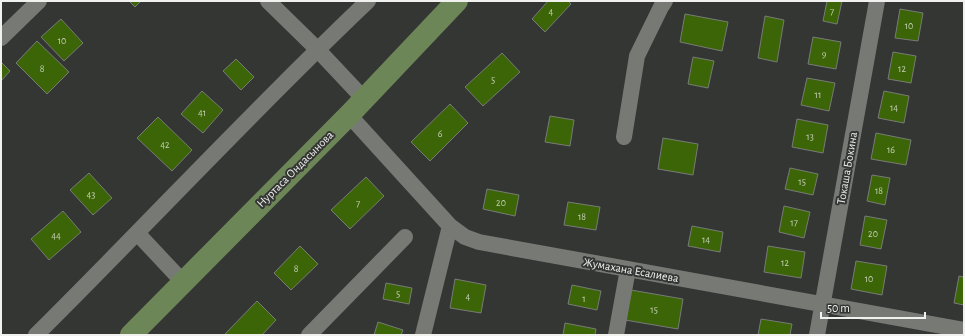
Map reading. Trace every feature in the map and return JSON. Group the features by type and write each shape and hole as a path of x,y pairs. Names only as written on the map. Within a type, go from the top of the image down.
{"main road":[{"name":"Нуртаса Ондасынова","path":"130,335 349,115 457,1"}],"street":[{"path":"1,38 39,1"},
{"path":"268,1 317,49 364,99"},
{"path":"36,335 138,234 317,49 368,1"},
{"path":"624,137 637,56 665,1"},
{"name":"Токаша Бокина","path":"817,335 877,1"},
{"name":"Жумахана Есалиева","path":"349,115 450,226 465,237 480,242 964,330"},
{"path":"423,335 450,226"},
{"path":"138,234 183,282"},
{"path":"309,335 405,237"},
{"path":"616,335 628,269"}],"building":[{"path":"129,1 141,1 135,7"},
{"path":"548,1 568,1 571,4 545,32 532,19"},
{"path":"827,1 842,1 837,24 823,21"},
{"path":"900,9 923,13 918,41 895,38"},
{"path":"685,14 728,22 722,51 680,42"},
{"path":"765,16 784,20 777,62 758,58"},
{"path":"61,19 83,43 64,61 41,37"},
{"path":"813,37 841,42 836,69 808,64"},
{"path":"37,41 69,72 47,94 16,63"},
{"path":"893,52 916,56 911,83 888,79"},
{"path":"502,53 520,72 483,106 465,87"},
{"path":"693,57 714,61 708,88 688,84"},
{"path":"236,59 254,77 241,90 223,71"},
{"path":"1,63 10,71 1,81"},
{"path":"807,78 835,83 829,111 801,105"},
{"path":"202,91 223,110 203,133 181,114"},
{"path":"884,91 909,96 904,123 878,118"},
{"path":"450,104 468,123 430,161 411,142"},
{"path":"550,116 574,120 570,146 545,142"},
{"path":"158,117 192,150 172,171 137,138"},
{"path":"797,119 828,125 823,153 792,147"},
{"path":"876,133 911,140 906,165 871,159"},
{"path":"663,138 698,144 693,175 658,169"},
{"path":"790,168 818,174 813,195 785,189"},
{"path":"89,173 112,198 93,215 70,190"},
{"path":"872,175 890,178 885,205 867,201"},
{"path":"366,177 384,196 350,229 331,210"},
{"path":"487,189 519,195 515,216 483,209"},
{"path":"568,202 600,207 596,230 564,225"},
{"path":"784,206 810,212 804,238 779,232"},
{"path":"63,211 81,232 49,260 31,239"},
{"path":"865,216 887,220 881,249 860,245"},
{"path":"692,226 723,232 720,252 688,246"},
{"path":"300,246 318,264 291,290 274,273"},
{"path":"768,246 805,252 801,278 764,272"},
{"path":"856,261 887,266 882,295 851,289"},
{"path":"959,276 964,277 964,305 954,303"},
{"path":"455,279 486,285 481,313 450,308"},
{"path":"386,283 412,288 409,304 383,299"},
{"path":"572,285 601,291 597,310 568,304"},
{"path":"631,290 683,299 678,329 625,320"},
{"path":"257,301 276,320 262,335 224,335"},
{"path":"761,319 792,324 790,335 758,335"},
{"path":"378,322 403,330 401,335 374,335"},
{"path":"565,323 596,329 595,335 563,335"}]}
